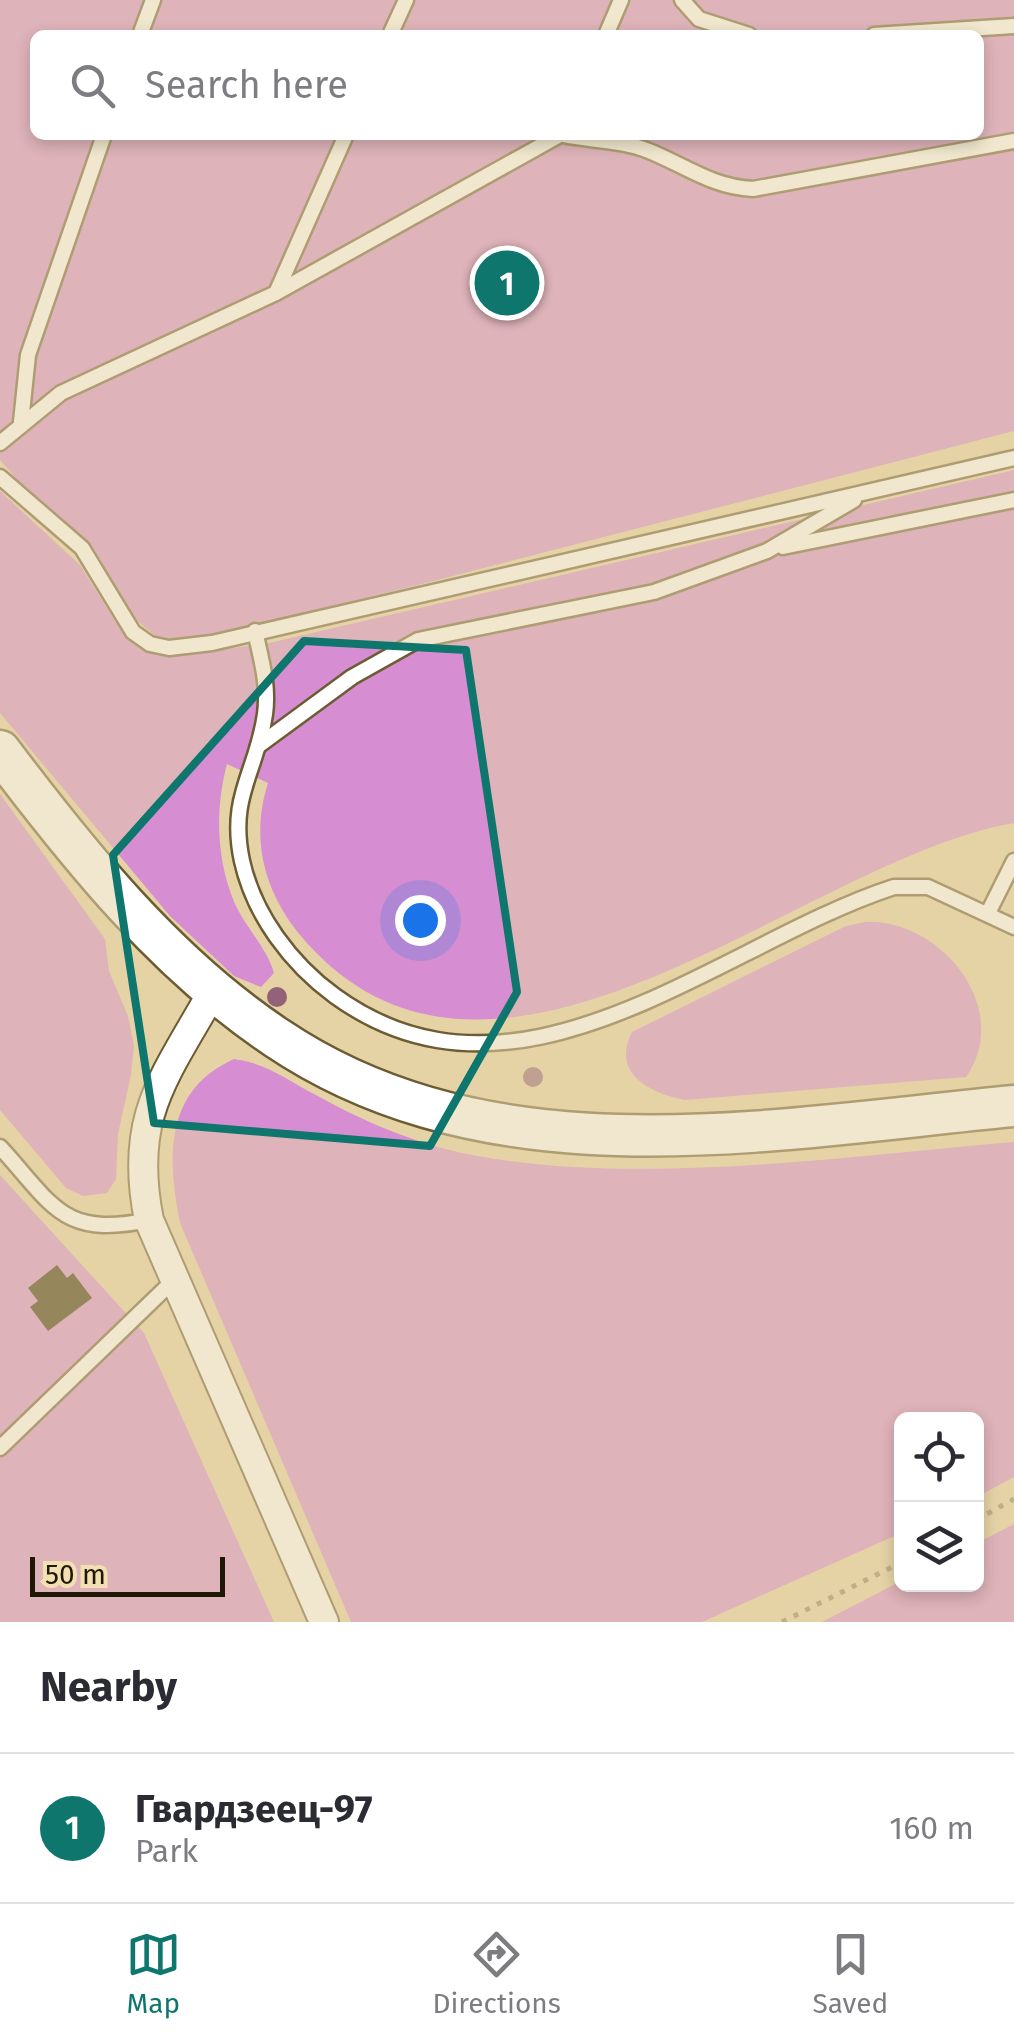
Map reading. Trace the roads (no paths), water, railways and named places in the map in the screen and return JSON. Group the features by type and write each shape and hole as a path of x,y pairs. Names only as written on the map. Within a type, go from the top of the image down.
{"street":[{"path":"0,751 94,870 152,934 213,990 278,1039 346,1077 417,1105 489,1123 656,1136 1014,1106"},
{"path":"213,990 166,1073 142,1136 141,1178 149,1220 324,1622"}],"lane":[{"path":"142,30 152,0"},
{"path":"392,30 406,0"},
{"path":"608,30 622,0"},
{"path":"682,0 699,19 733,30"},
{"path":"952,30 1014,26"},
{"path":"21,422 28,355 102,140"},
{"path":"276,293 344,140"},
{"path":"0,443 61,393 276,293 552,140"},
{"path":"590,140 647,150 705,180 728,188 753,189 1014,141"},
{"path":"0,476 82,548 133,632 150,644 188,647 1014,458"},
{"path":"767,550 870,492"},
{"path":"258,746 352,677 418,640 654,592 767,550 1014,500"},
{"path":"255,632 267,683 258,746 242,783 236,822 242,863 257,904 284,948 318,984 354,1010 440,1040 494,1041 606,1019 894,887 928,887 1014,927"},
{"path":"988,914 1014,861"},
{"path":"0,1147 52,1204 83,1226 114,1228 149,1220"},
{"path":"0,1448 174,1279"}],"place":[{"name":"Гвардзеец-97","path":"507,283"}]}
